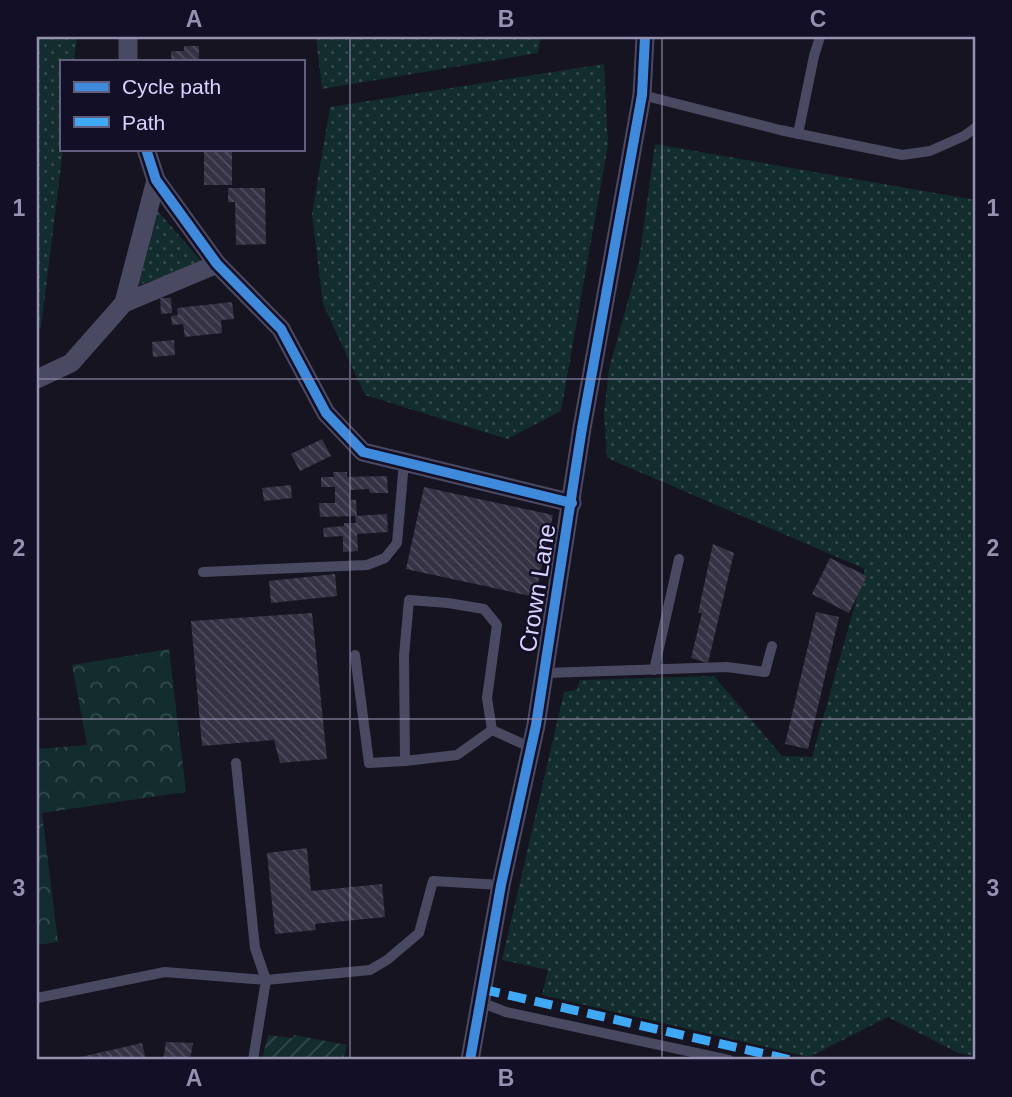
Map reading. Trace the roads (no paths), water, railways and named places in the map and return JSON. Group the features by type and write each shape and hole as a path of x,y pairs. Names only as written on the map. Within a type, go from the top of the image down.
{"street":[{"path":"128,37 128,60"},
{"name":"Crown Lane","path":"470,1060 501,885 537,725 582,428 642,95 645,37"},
{"path":"146,150 156,180 217,264 281,329 326,413 362,452 572,503"},
{"path":"124,303 156,180"},
{"path":"37,379 71,363 124,303 217,264"}],"lane":[{"path":"798,134 820,37"},
{"path":"642,95 798,134 902,155 930,151 964,136 975,128"},
{"path":"203,572 367,565 385,558 397,543 404,462"},
{"path":"654,670 679,559"},
{"path":"405,761 404,656 409,600 484,609 497,625 487,698 492,730"},
{"path":"545,673 727,667 765,672 772,646"},
{"path":"355,655 369,764 457,755 492,730"},
{"path":"492,730 530,747"},
{"path":"236,763 255,948 265,980 253,1060"},
{"path":"37,998 165,972 265,980 370,970 387,960 419,933 433,881 501,885"},
{"path":"479,1002 506,1012 729,1060"}]}
